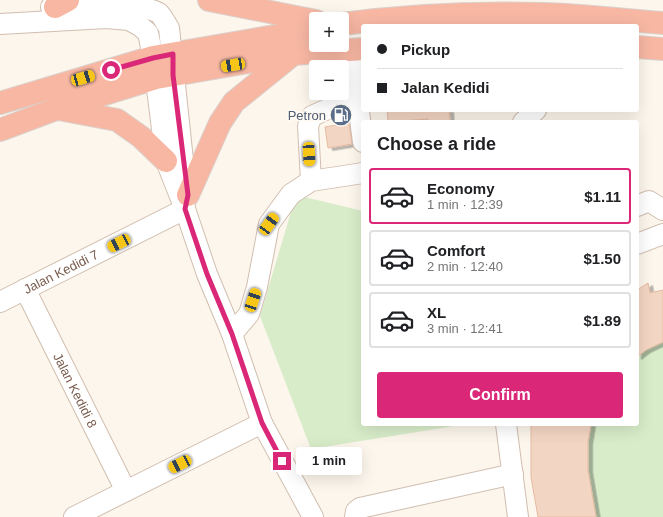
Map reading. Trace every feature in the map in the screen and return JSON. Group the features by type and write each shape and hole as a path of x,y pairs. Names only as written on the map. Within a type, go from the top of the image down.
{"highway":[{"path":"209,0 309,20"},
{"path":"349,23 450,14 543,14 663,23"},
{"path":"0,103 164,66 309,30"},
{"path":"639,47 663,49"},
{"path":"0,130 164,66 360,49"},
{"path":"186,202 220,123 234,102 294,54"},
{"path":"56,109 117,120 141,137 166,161"}],"street":[{"path":"0,11 61,4 129,1 144,4 160,14 169,28 164,66 166,161 186,202"},
{"path":"0,24 106,18 129,20 140,26 148,33 164,66 186,202 207,274 232,334 262,423 313,517"},
{"path":"360,49 361,111"},
{"path":"311,181 308,126 312,116 360,95"},
{"path":"525,120 534,112"},
{"path":"232,334 249,314 257,287 269,224 291,194 311,181 361,173"},
{"path":"639,205 649,201 663,210"},
{"name":"Jalan Kedidi 7","path":"0,302 186,202"},
{"path":"639,243 663,234"},
{"name":"Jalan Kedidi 8","path":"26,289 126,491"},
{"path":"74,517 262,423"},
{"path":"506,426 518,517"},
{"path":"354,517 356,511 360,508 513,474"}],"green space":[{"path":"296,195 361,211 361,426 455,426 311,449 260,316"},
{"path":"648,283 650,293 663,290 663,517 538,517 531,477 531,426 639,426 639,289"}],"building":[{"path":"387,112 449,112 450,120 428,119 388,120"},
{"path":"349,123 352,144 328,148 325,127"},
{"path":"648,283 650,293 663,290 663,342 646,350 639,355 639,289"},
{"path":"531,426 591,426 588,442 588,470 596,517 538,517 531,477"}],"place":[{"name":"Petron","path":"341,115"}],"route":[{"path":"111,70 173,54 173,75 188,195 185,209 207,274 232,334 262,423 282,461"}]}
